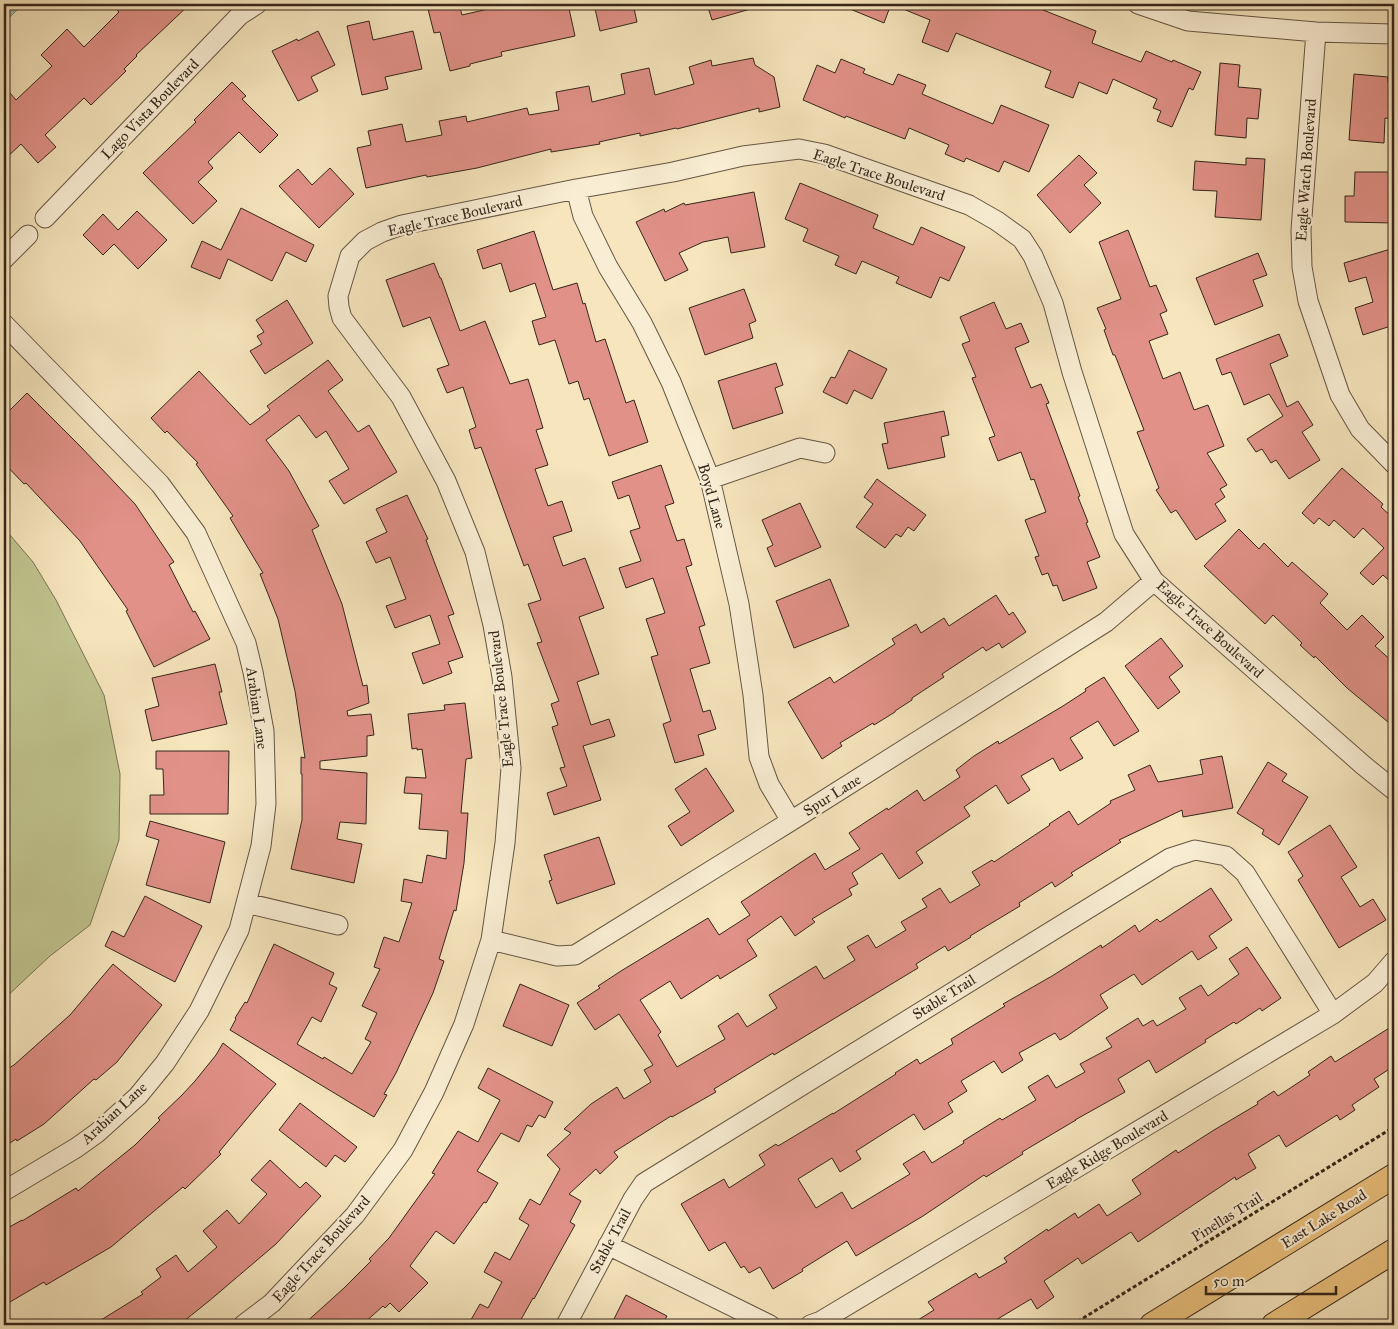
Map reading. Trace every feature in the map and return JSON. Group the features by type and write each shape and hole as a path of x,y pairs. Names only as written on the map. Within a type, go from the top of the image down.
{"main road":[{"name":"East Lake Road","path":"1152,1325 1394,1176"},
{"path":"1274,1325 1394,1251"}],"street":[{"name":"Lago Vista Boulevard","path":"45,218 240,15 257,4"},
{"path":"1138,4 1188,21 1316,32 1394,34"},
{"name":"Eagle Watch Boulevard","path":"1316,32 1301,230 1302,267 1308,301 1340,395 1360,429 1394,464"},
{"name":"Eagle Trace Boulevard","path":"243,1325 272,1303 355,1215 403,1150 434,1092 464,1024 492,940 505,843 510,768 502,677 493,625 475,552 446,481 401,397 342,318 338,296 350,256 365,241 382,232 402,225 673,172 743,156 799,150 824,154 969,205 997,221 1022,239 1033,256 1053,302 1072,372 1124,534 1154,581 1363,765 1394,790"},
{"name":"Boyd Lane","path":"576,190 583,216 608,267 642,323 671,382 710,479 739,604 753,695 759,757 770,784 791,821"},
{"path":"4,259 28,235"},
{"name":"Arabian Lane","path":"4,324 160,484 196,533 246,643 264,731 266,804 262,846 239,930 199,1011 165,1063 138,1096 97,1133 76,1148 4,1191"},
{"path":"710,479 800,448 825,453"},
{"name":"Spur Lane","path":"492,940 557,956 575,955 1106,622 1154,581"},
{"name":"Stable Trail","path":"566,1325 633,1198 644,1183 1170,858 1195,850 1226,856 1245,873 1333,1014"},
{"path":"246,903 338,925"},
{"name":"Eagle Ridge Boulevard","path":"810,1325 821,1321 1333,1014 1375,983 1394,961"},
{"path":"608,1245 770,1325"}],"path":[{"name":"Pinellas Trail","path":"1072,1325 1394,1127"}],"green space":[{"path":"4,528 33,562 56,600 104,695 120,774 119,840 90,925 50,956 4,999"}],"shaded area":[{"path":"4,4 23,4 4,23"}],"building":[{"path":"111,4 190,4 136,55 124,69 126,71 91,105 84,98 45,135 56,147 38,163 21,144 4,160 4,86 16,100 52,66 41,55 67,29 84,47 119,12"},
{"path":"459,4 462,15 510,4 568,4 575,36 501,52 502,56 450,71 440,32 434,33 428,9"},
{"path":"594,4 633,4 637,22 600,31"},
{"path":"707,4 753,4 754,8 712,20"},
{"path":"838,4 891,4 884,23"},
{"path":"891,4 1028,4 1096,31 1092,43 1141,62 1146,51 1201,72 1193,90 1189,88 1172,127 1157,121 1161,111 1153,108 1157,99 1113,79 1107,94 1079,82 1073,98 1045,87 1051,71 956,33 948,52 922,42 930,20"},
{"path":"369,21 373,40 413,31 422,69 385,77 388,89 362,95 347,26"},
{"path":"318,31 335,65 311,77 318,91 298,101 272,51"},
{"path":"753,58 755,65 774,77 780,107 759,112 759,108 677,129 640,136 640,133 599,142 600,144 551,152 551,149 477,168 427,177 426,175 366,188 357,148 371,145 368,131 402,124 406,142 442,135 439,121 466,116 467,122 527,108 529,115 559,110 556,92 589,86 592,102 625,94 621,74 649,68 655,95 694,84 689,67 711,60 712,66"},
{"path":"841,59 865,69 863,73 893,85 898,74 926,85 922,94 993,124 1001,105 1049,125 1029,172 1004,161 999,172 966,158 964,162 945,154 949,145 909,128 905,139 846,116 845,118 803,100 817,65 835,73"},
{"path":"1220,63 1240,65 1238,87 1261,89 1258,119 1247,118 1246,138 1215,135"},
{"path":"1354,74 1388,77 1388,82 1394,82 1394,119 1385,118 1384,143 1349,140"},
{"path":"232,82 246,96 242,99 278,135 260,153 239,132 208,162 213,168 198,182 217,201 193,224 143,173 196,122 194,120"},
{"path":"1079,155 1097,173 1084,185 1101,203 1070,233 1037,195"},
{"path":"1246,158 1265,159 1261,220 1215,217 1217,191 1193,190 1195,161 1246,165"},
{"path":"330,168 354,194 319,228 279,186 298,169 312,185"},
{"path":"1355,172 1394,172 1394,223 1345,222 1345,196 1354,196"},
{"path":"800,183 878,215 873,228 913,245 921,227 965,247 949,281 940,277 931,298 896,283 899,277 862,261 856,274 835,265 839,256 803,241 808,229 785,219"},
{"path":"754,192 765,247 731,253 728,237 703,242 679,253 688,270 665,281 636,222 664,209 665,212 684,203 685,205"},
{"path":"241,208 314,245 306,262 286,252 272,281 228,259 220,279 191,267 202,241 221,250"},
{"path":"137,211 167,240 138,269 114,244 103,255 83,235 103,214 118,230"},
{"path":"1128,230 1150,287 1156,285 1167,311 1160,314 1168,334 1149,341 1163,379 1180,372 1194,410 1208,405 1224,446 1207,453 1227,485 1220,489 1225,497 1215,504 1226,521 1196,540 1176,510 1171,513 1156,490 1159,488 1137,432 1144,430 1115,355 1113,355 1104,330 1106,329 1097,308 1121,299 1099,242"},
{"path":"534,231 553,290 577,283 596,342 605,339 626,403 634,400 648,442 609,456 589,398 584,400 578,381 569,384 555,340 539,345 532,321 546,317 535,283 510,292 501,263 483,269 477,250"},
{"path":"1394,248 1394,303 1391,304 1394,325 1363,335 1355,308 1373,302 1366,277 1349,282 1344,263"},
{"path":"1258,253 1267,275 1253,280 1263,306 1215,325 1196,278"},
{"path":"434,263 460,331 485,321 510,384 528,379 543,428 536,430 548,465 535,469 548,506 562,501 572,531 553,537 563,566 585,558 604,608 579,617 599,674 577,682 591,725 609,719 615,736 583,746 601,800 554,815 547,793 567,786 560,768 565,767 552,727 558,725 551,704 559,701 537,643 542,642 528,604 541,600 528,564 524,566 481,447 475,449 469,430 476,427 463,387 447,393 437,369 449,365 430,317 403,327 386,280"},
{"path":"744,289 756,321 749,324 753,338 705,355 689,308"},
{"path":"287,300 313,343 265,374 250,351 262,344 257,336 264,332 256,320"},
{"path":"994,302 1006,329 1021,323 1029,342 1015,348 1031,388 1041,384 1049,403 1046,404 1080,496 1078,497 1088,522 1086,523 1100,557 1087,562 1097,588 1063,601 1057,585 1053,586 1048,573 1042,575 1035,557 1039,556 1025,520 1046,512 1034,479 1031,480 1021,452 998,461 989,438 995,436 972,378 976,377 962,344 970,341 960,317"},
{"path":"1279,334 1288,356 1270,364 1287,407 1298,401 1313,425 1302,432 1320,460 1289,479 1276,460 1271,463 1262,449 1256,452 1247,439 1283,416 1269,394 1244,405 1231,372 1222,375 1216,359"},
{"path":"849,350 887,369 872,399 854,390 847,404 823,392 831,377 835,378"},
{"path":"328,360 343,380 328,391 358,432 369,425 397,472 344,504 329,481 349,469 326,431 316,438 299,415 266,440 289,471 319,526 312,530 342,604 363,686 367,685 369,703 347,711 348,716 371,714 374,735 367,736 367,756 320,761 320,769 367,773 366,824 340,822 337,839 362,844 354,883 291,869 302,820 301,757 305,758 295,691 278,619 260,574 263,573 230,518 233,516 196,464 198,463 167,431 165,433 151,418 199,371 250,425 270,410 267,406"},
{"path":"776,363 783,385 775,388 783,413 733,429 718,381"},
{"path":"27,393 135,504 174,562 169,565 193,612 195,611 210,639 154,667 126,611 128,610 80,541 26,483 24,484 4,463 4,416"},
{"path":"944,411 949,435 941,437 945,457 888,469 882,444 888,443 884,423"},
{"path":"661,465 674,503 665,506 677,541 684,539 692,565 686,567 705,625 699,627 710,663 690,669 703,712 710,710 716,729 698,735 704,755 675,763 663,724 671,721 651,657 658,655 646,619 665,613 653,578 626,588 619,568 641,561 630,531 640,528 629,495 618,499 612,482"},
{"path":"1342,468 1383,504 1381,507 1394,519 1394,585 1383,575 1373,585 1360,573 1384,548 1363,528 1354,538 1334,520 1329,526 1319,518 1314,524 1302,513"},
{"path":"877,479 926,515 914,531 908,527 901,537 896,534 885,548 856,527 873,504 864,497"},
{"path":"407,495 428,539 426,540 454,614 448,616 463,657 448,662 452,673 423,684 412,653 440,644 430,615 395,628 386,606 406,599 390,557 376,563 366,542 387,532 376,509"},
{"path":"800,503 821,547 775,567 767,548 773,545 762,520"},
{"path":"1239,529 1259,549 1264,543 1288,567 1292,562 1328,594 1320,603 1347,630 1362,615 1384,637 1375,646 1394,663 1394,727 1347,688 1315,656 1314,658 1300,645 1302,643 1273,615 1265,624 1204,566"},
{"path":"830,579 849,626 794,648 776,601"},
{"path":"996,595 1009,615 1013,612 1026,632 1002,648 999,643 986,651 983,647 942,674 944,677 912,698 912,700 895,712 840,743 842,746 822,759 788,702 830,677 834,683 895,644 892,639 916,624 921,633 944,618 949,626"},
{"path":"1161,638 1183,666 1169,677 1180,692 1158,709 1125,666"},
{"path":"215,664 222,692 219,692 227,724 152,741 145,710 159,706 152,678"},
{"path":"1104,677 1139,731 1114,746 1098,721 1070,738 1083,758 1060,771 1053,758 1021,776 1030,790 1008,804 996,785 964,807 970,816 916,852 923,863 899,879 882,853 852,873 858,884 849,889 852,895 812,919 815,922 795,936 781,916 747,940 757,956 720,979 718,975 681,999 670,981 640,1000 661,1032 658,1035 677,1067 725,1039 718,1026 738,1013 747,1027 777,1008 769,995 816,966 824,979 855,960 847,947 868,935 876,948 906,930 901,922 927,907 922,899 940,888 950,903 980,885 972,872 992,860 994,862 1069,811 1078,825 1111,803 1110,801 1135,790 1128,775 1150,765 1158,782 1203,774 1200,760 1222,756 1233,808 1183,817 1182,810 1119,840 1121,842 1071,873 1073,875 1055,887 1052,882 1019,903 1020,906 948,951 945,946 916,964 918,968 774,1055 773,1053 714,1089 716,1092 671,1116 614,1152 618,1157 600,1174 596,1169 569,1194 581,1201 570,1222 575,1225 518,1325 468,1325 480,1304 488,1308 502,1282 484,1272 495,1252 510,1260 529,1225 519,1219 530,1199 540,1205 560,1169 547,1155 571,1133 564,1129 591,1104 617,1087 624,1099 651,1082 644,1070 653,1065 619,1014 595,1030 577,1003 621,971 708,918 719,935 750,915 741,902 815,853 825,870 860,849 849,833 917,790 924,801 960,777 956,770 974,756 998,741 999,744 1063,706"},
{"path":"465,703 472,758 466,759 461,813 468,813 464,863 456,911 454,910 439,959 444,961 433,993 396,1073 384,1094 387,1095 374,1117 230,1030 245,1002 247,1003 274,944 334,973 329,984 337,988 321,1022 312,1017 297,1044 323,1059 324,1057 352,1074 371,1042 365,1039 377,1013 362,1006 380,969 374,967 384,937 399,942 412,903 401,901 404,879 422,883 427,855 446,859 448,831 419,829 422,794 404,793 406,777 426,778 422,749 412,749 408,714 445,710 444,705"},
{"path":"156,751 229,751 228,814 150,814 150,795 164,795 163,769 156,769"},
{"path":"1268,762 1287,774 1282,781 1308,797 1279,845 1262,834 1264,830 1237,813"},
{"path":"706,768 734,811 681,846 668,826 690,812 675,789"},
{"path":"150,821 225,842 210,903 146,885 159,840 146,836"},
{"path":"1330,825 1357,867 1341,877 1360,907 1373,899 1386,920 1339,948 1298,880 1303,876 1288,852"},
{"path":"599,837 615,884 557,904 549,881 552,880 544,855"},
{"path":"1211,888 1232,920 1209,936 1217,948 1198,960 1192,951 1142,985 1134,974 1100,995 1108,1008 1067,1036 1060,1040 1055,1033 1019,1053 1023,1060 1002,1073 994,1061 961,1081 967,1091 948,1103 953,1112 924,1130 914,1114 856,1151 861,1159 840,1172 832,1158 798,1179 816,1208 842,1192 852,1209 910,1174 903,1164 924,1151 932,1163 1000,1118 1002,1120 1036,1100 1028,1087 1048,1075 1056,1088 1085,1072 1080,1064 1112,1047 1106,1038 1138,1018 1143,1026 1153,1020 1157,1026 1186,1009 1179,998 1201,985 1208,996 1239,974 1229,959 1247,947 1281,998 1262,1011 1260,1008 1236,1024 1234,1022 1156,1073 1149,1060 1118,1079 1125,1092 1022,1152 1023,1154 986,1177 984,1175 923,1216 856,1256 847,1241 773,1289 760,1267 749,1273 744,1266 741,1268 725,1242 709,1251 681,1204 724,1179 729,1188 765,1165 759,1155 776,1144 778,1146 833,1114 917,1059 920,1064 953,1044 951,1039 1005,1006 1003,1004 1101,945 1102,948 1135,925 1139,932 1157,919 1160,922"},
{"path":"145,896 202,926 175,982 105,946 112,931 124,937"},
{"path":"113,964 162,1005 117,1062 96,1080 94,1079 44,1124 4,1147 4,1071 14,1065 70,1015"},
{"path":"520,984 569,1005 552,1046 503,1026"},
{"path":"1394,1025 1394,1066 1374,1079 1379,1087 1352,1105 1355,1110 1340,1120 1337,1115 1286,1147 1279,1135 1248,1154 1256,1168 1236,1180 1235,1177 1138,1242 1131,1232 1082,1264 1078,1258 1044,1281 1054,1297 1037,1309 1031,1299 996,1320 1000,1325 910,1325 934,1310 928,1302 976,1273 979,1278 1007,1262 1004,1258 1075,1213 1078,1218 1099,1204 1107,1216 1141,1194 1132,1180 1176,1150 1178,1153 1258,1104 1257,1102 1274,1091 1278,1096 1310,1075 1308,1072 1331,1056 1335,1062"},
{"path":"223,1043 276,1084 219,1152 221,1154 185,1189 183,1187 111,1247 46,1285 44,1282 10,1302 4,1290 4,1230 76,1188 78,1191 135,1145 160,1120 158,1118 195,1081"},
{"path":"488,1068 553,1102 545,1118 539,1115 532,1127 527,1125 519,1142 501,1133 477,1171 498,1183 486,1203 484,1202 454,1244 436,1231 410,1266 428,1283 399,1312 390,1303 385,1308 383,1306 362,1325 303,1325 371,1261 369,1259 389,1238 435,1174 432,1173 458,1131 478,1142 500,1100 478,1088"},
{"path":"300,1103 357,1147 345,1162 335,1155 326,1167 279,1130"},
{"path":"270,1160 300,1188 306,1182 321,1196 276,1244 179,1325 93,1325 143,1294 141,1292 161,1277 156,1269 176,1255 188,1272 217,1247 203,1231 227,1210 239,1224 267,1194 251,1180"},
{"path":"626,1295 667,1316 662,1325 611,1325"}]}
